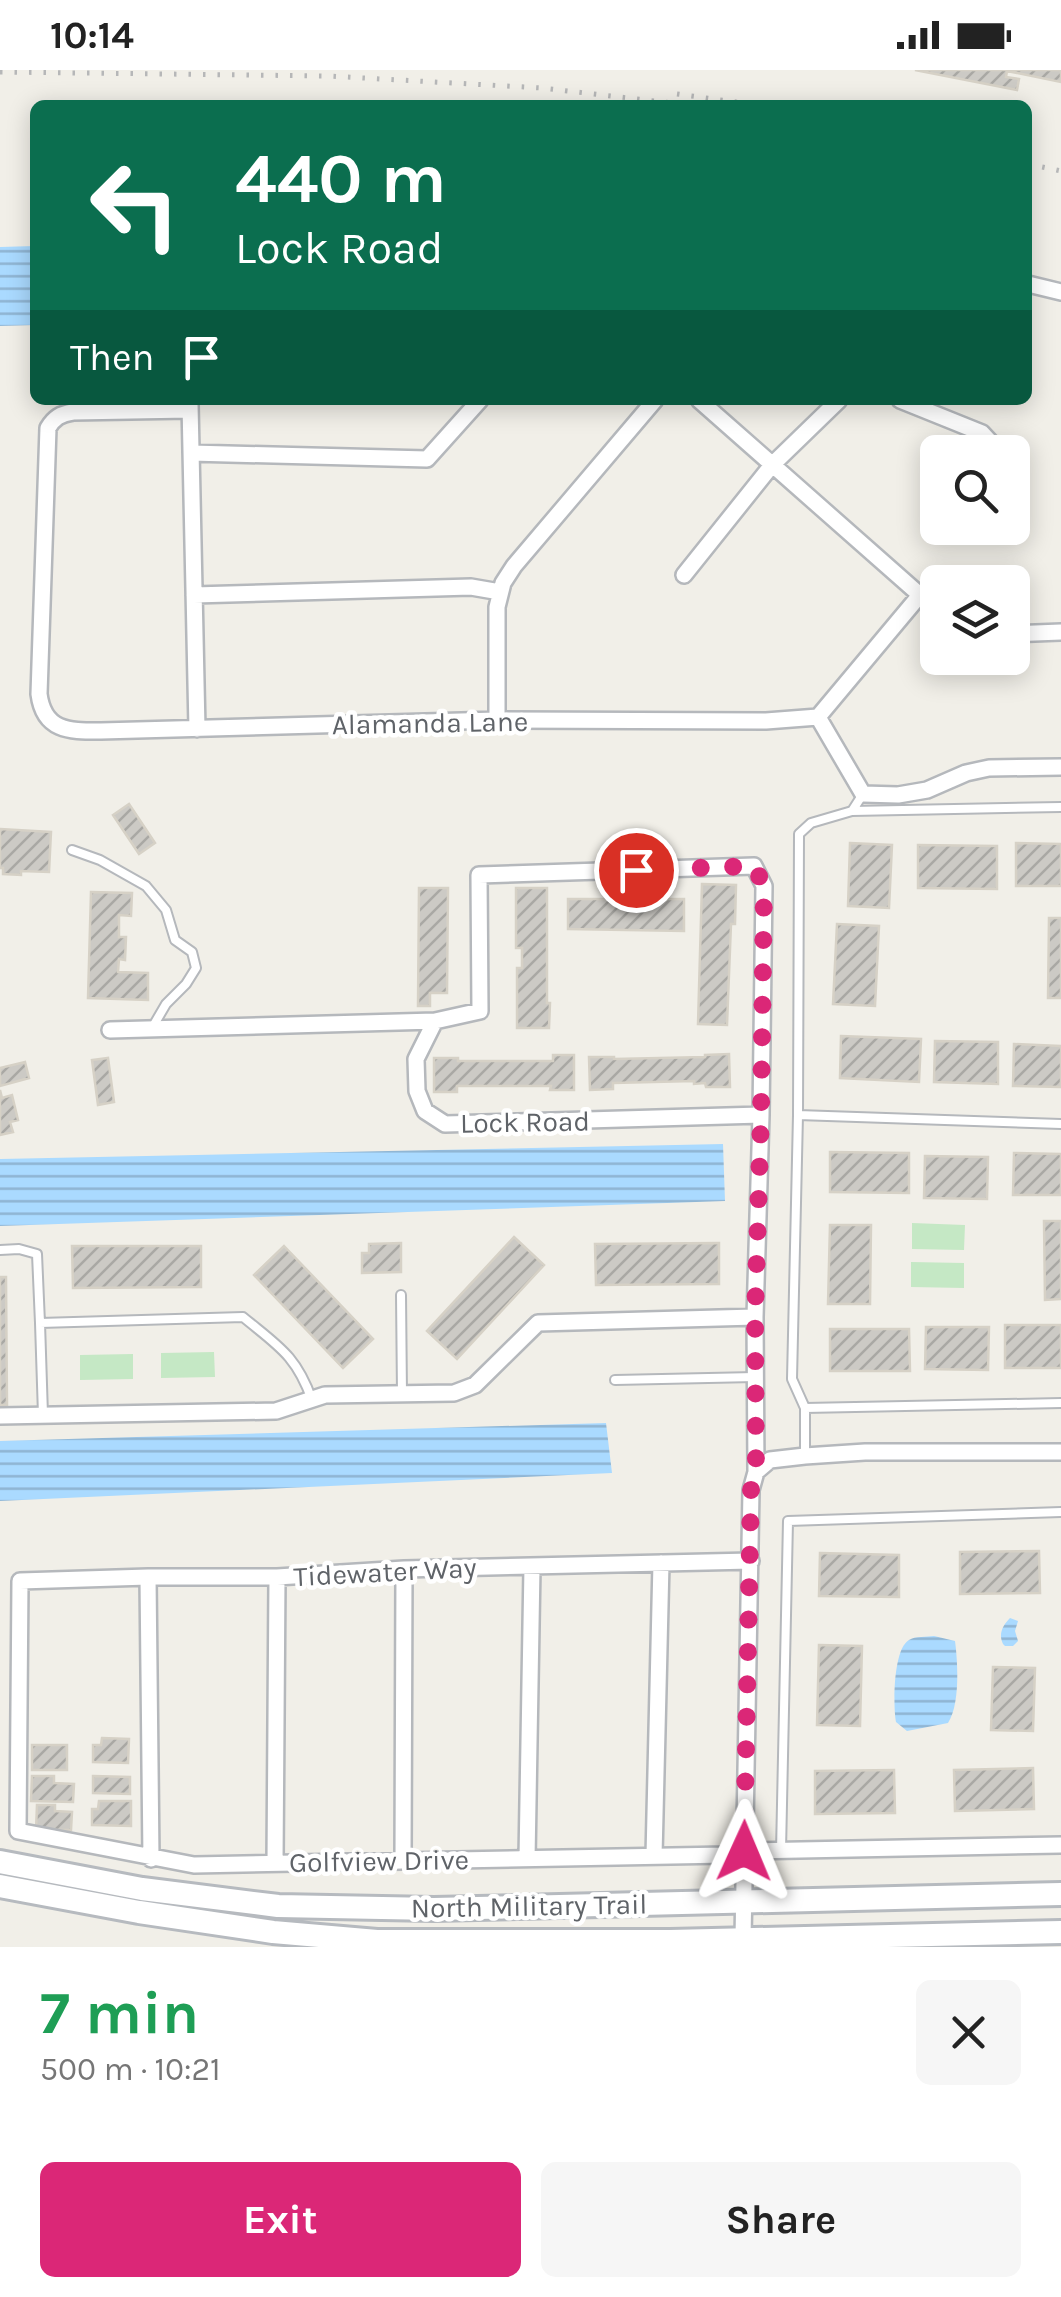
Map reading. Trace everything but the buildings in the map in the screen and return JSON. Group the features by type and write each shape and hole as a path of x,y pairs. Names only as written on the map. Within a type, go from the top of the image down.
{"street":[{"path":"1032,285 1061,292"},
{"path":"190,405 197,729"},
{"name":"Alamanda Lane","path":"190,405 72,412 62,414 48,428 39,694 46,716 61,728 197,729 497,720 766,721 818,717"},
{"path":"191,453 427,460 476,405"},
{"path":"497,720 500,592 514,566 651,405"},
{"path":"704,405 920,595 818,717 863,794 927,790 989,768 1061,766"},
{"path":"684,574 772,466 834,405"},
{"path":"912,405 983,435"},
{"path":"194,595 472,588 500,592"},
{"path":"1030,633 1061,632"},
{"path":"110,1030 435,1021 480,1011 479,875 754,866 764,886 754,1377 756,1472 751,1490 743,1939"},
{"name":"Lock Road","path":"435,1021 416,1060 417,1091 425,1110 445,1124 761,1115"},
{"path":"0,1416 276,1411 325,1394 454,1393 474,1385 538,1323 755,1317"},
{"path":"756,1472 770,1460 804,1456 865,1452 1061,1452"},
{"name":"Tidewater Way","path":"18,1831 20,1581 148,1576 277,1578 404,1569 750,1561"},
{"path":"654,1856 661,1563"},
{"path":"528,1859 532,1566"},
{"path":"403,1861 404,1569"},
{"path":"148,1576 151,1858"},
{"path":"275,1863 277,1578"},
{"name":"Golfview Drive","path":"18,1831 194,1866 726,1855 744,1851"},
{"path":"744,1851 1061,1845"},
{"name":"North Military Trail","path":"0,1862 142,1889 278,1906 479,1908 1061,1894"},
{"name":"North Military Trail","path":"0,1886 273,1932 377,1941 478,1945 1061,1932"}],"lane":[{"path":"852,811 863,794"},
{"path":"804,1456 805,1408 792,1379 799,834 811,823 852,811 1061,807"},
{"path":"72,850 100,860 146,886 166,910 174,940 192,952 196,968 152,1028"},
{"path":"798,1115 1061,1124"},
{"path":"0,1250 20,1249 37,1254 42,1415"},
{"path":"401,1295 402,1394"},
{"path":"40,1323 243,1317 291,1358 303,1375 312,1400"},
{"path":"614,1380 754,1377"},
{"path":"805,1408 1061,1404"},
{"path":"781,1851 788,1521 1061,1512"},
{"path":"478,1945 479,1908"}],"green space":[{"path":"912,1223 965,1225 964,1250 912,1249"},
{"path":"911,1262 964,1263 964,1288 911,1287"},
{"path":"214,1352 215,1377 161,1378 161,1353"},
{"path":"133,1354 133,1379 80,1380 80,1355"}],"water":[{"path":"30,246 30,325 0,326 0,247"},
{"path":"723,1144 725,1201 0,1226 0,1159"},
{"path":"606,1423 612,1473 0,1501 0,1441"},
{"path":"1010,1618 1018,1621 1018,1641 1005,1646 1001,1633"},
{"path":"934,1636 955,1641 955,1706 948,1723 907,1731 896,1722 895,1714 900,1654 909,1640"}],"railway":[{"path":"0,72 328,76 542,88 646,100"},
{"path":"677,94 721,100"},
{"path":"1032,165 1061,171"}],"route":[{"path":"636,870 754,866 764,886 755,1317 756,1472 751,1490 744,1851"}]}
